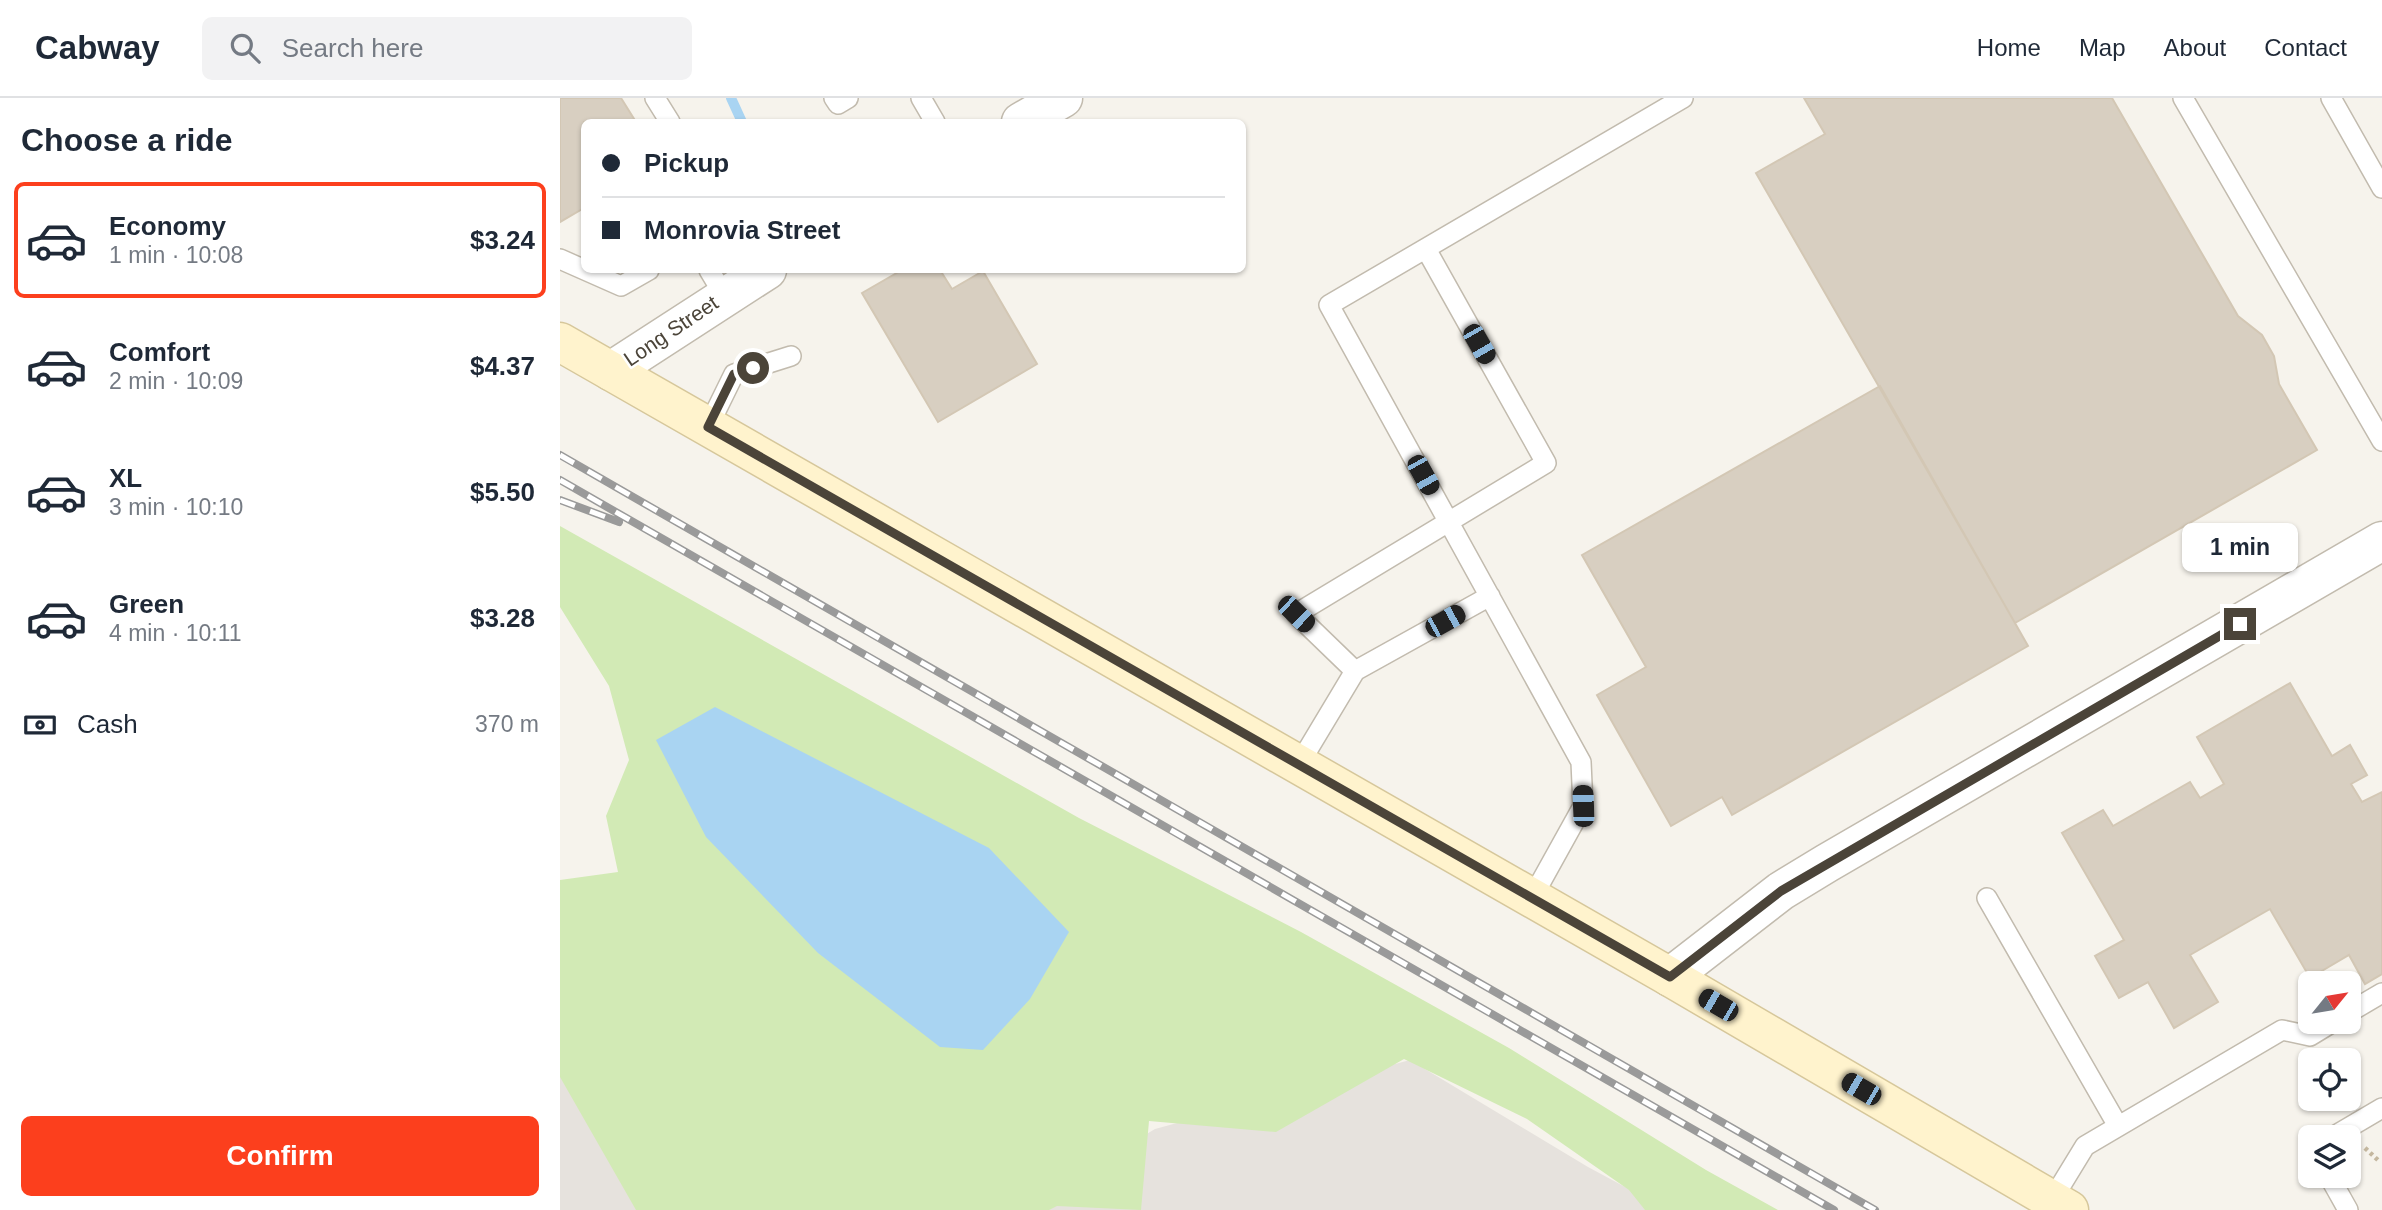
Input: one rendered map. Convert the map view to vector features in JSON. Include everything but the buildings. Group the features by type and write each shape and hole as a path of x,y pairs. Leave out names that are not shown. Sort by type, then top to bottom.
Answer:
{"main road":[{"path":"560,342 1670,977 2060,1205"}],"street":[{"path":"1026,119 1063,98"},
{"name":"Long Street","path":"611,371 717,283 756,273"},
{"path":"1670,977 1781,891 2382,541"}],"lane":[{"path":"655,98 668,119"},
{"path":"834,98 838,104 848,98"},
{"path":"921,98 933,119"},
{"path":"1532,898 1583,806 1581,762 1329,305 1683,98"},
{"path":"2183,98 2382,441"},
{"path":"2331,98 2382,188"},
{"path":"1355,671 1296,614 1546,463 1426,249"},
{"path":"560,259 581,268"},
{"path":"592,273 621,286 644,273"},
{"path":"708,427 734,374 791,356"},
{"path":"1298,766 1355,671 1490,596"},
{"path":"1987,898 2118,1126"},
{"path":"2361,1005 2382,993"},
{"path":"2060,1205 2085,1146 2282,1030 2298,1033"},
{"path":"2353,1125 2382,1108"},
{"path":"2336,1188 2348,1210"}],"path":[{"path":"2361,1145 2380,1162"}],"shaded area":[{"path":"1410,1060 1588,1167 1668,1210 1020,1210 1155,1129"},
{"path":"560,1073 646,1210 560,1210"}],"green space":[{"path":"560,526 1079,818 1301,932 1509,1048 1706,1170 1778,1210 1645,1210 1629,1190 1527,1119 1404,1059 1276,1132 1149,1121 1141,1210 1057,1206 1049,1210 636,1210 560,1077 560,880 618,872 606,816 629,760 609,686 560,607"}],"water":[{"path":"715,707 989,848 1069,932 1030,999 983,1050 940,1047 818,953 706,837 656,740"}],"waterway":[{"path":"731,98 741,119"}],"railway":[{"path":"560,455 1875,1210"},
{"path":"560,480 1834,1210"},
{"path":"560,500 619,522"}],"route":[{"path":"753,368 734,374 708,427 1224,725 1670,977 1781,891 2240,624"}]}
